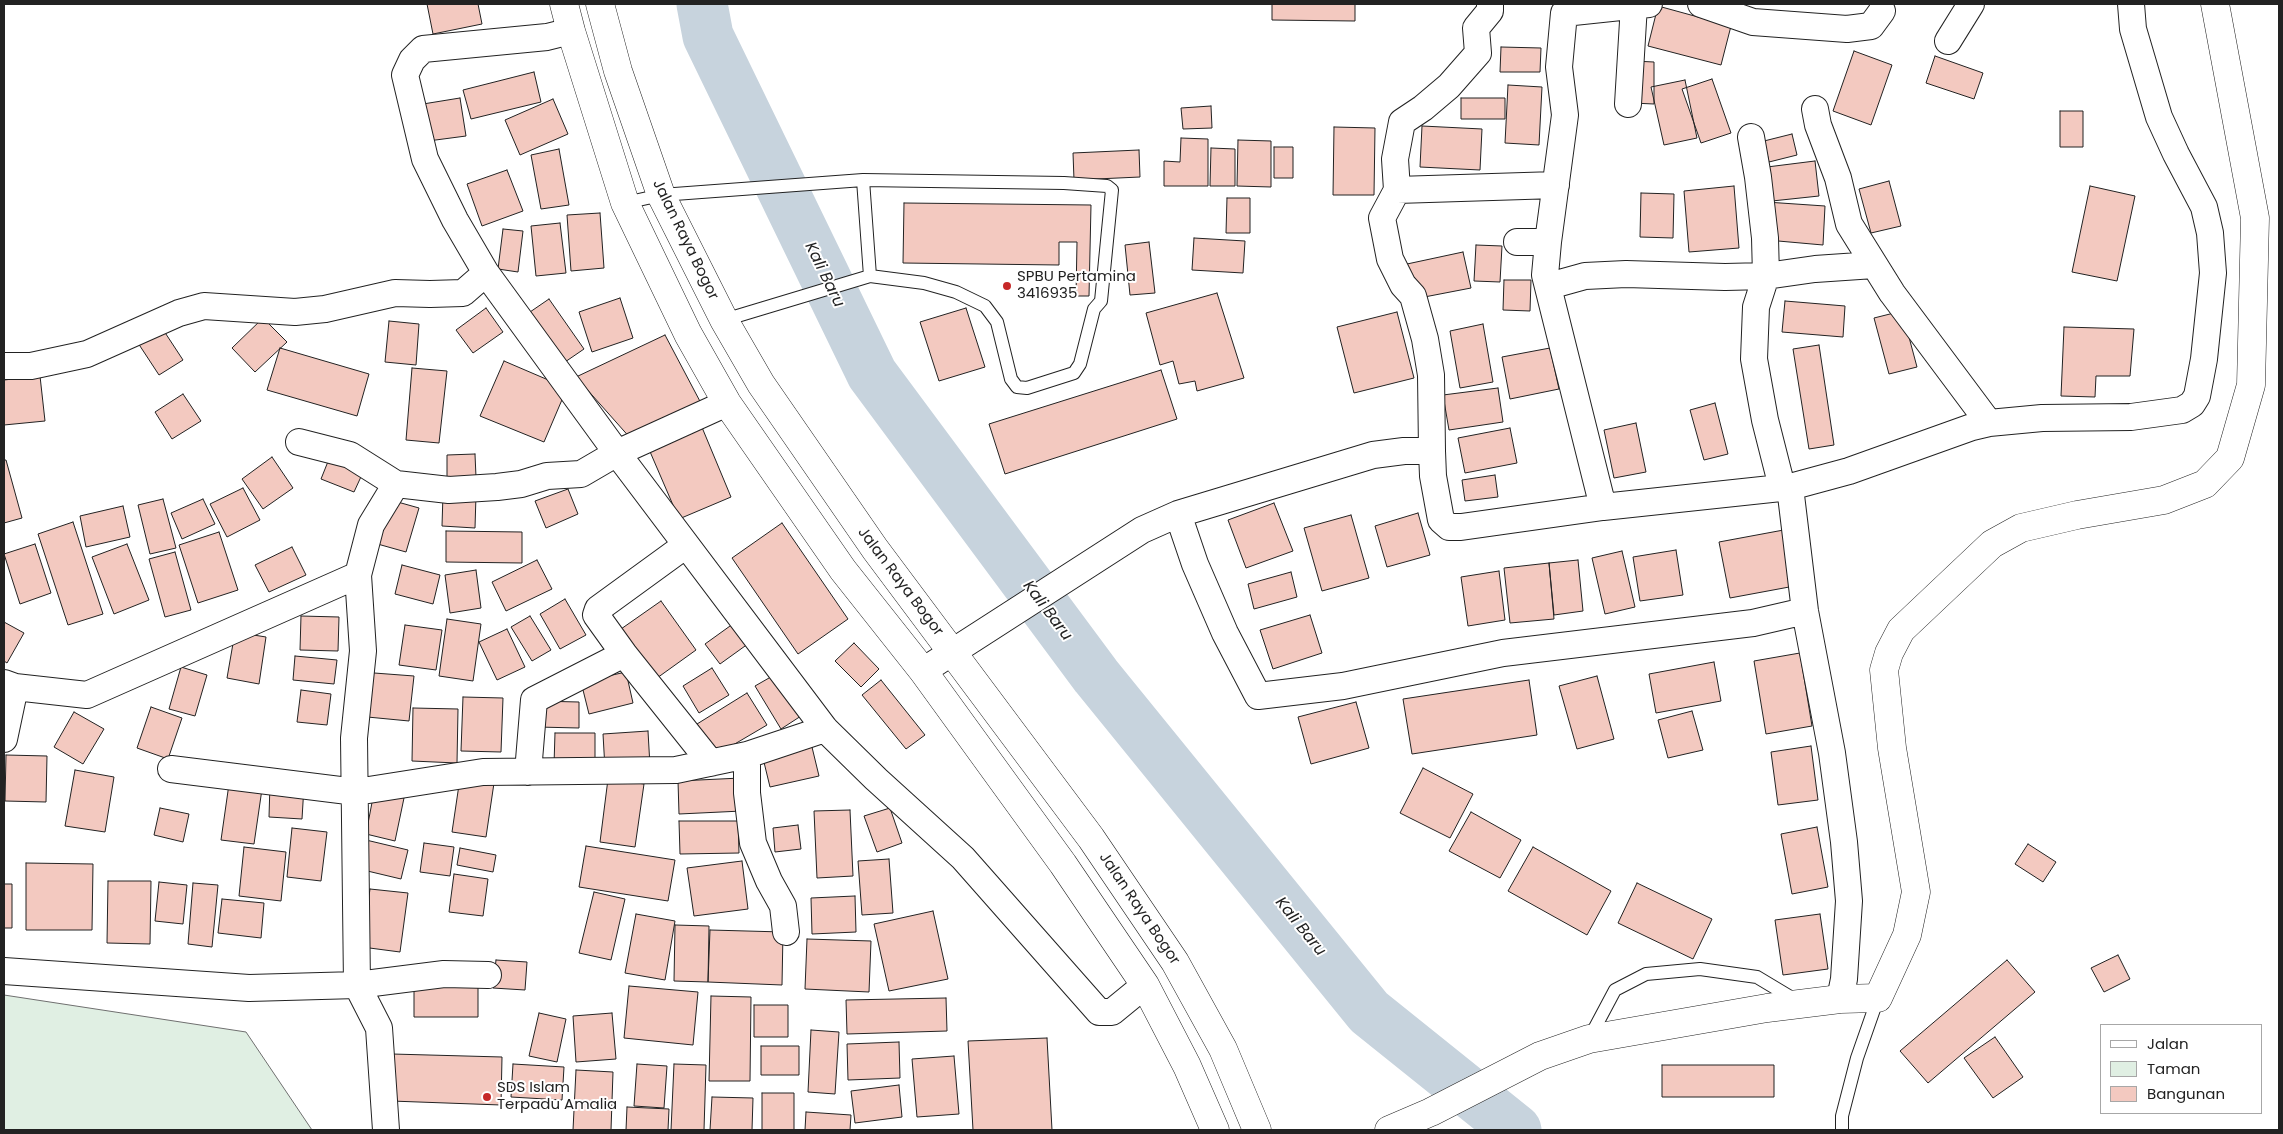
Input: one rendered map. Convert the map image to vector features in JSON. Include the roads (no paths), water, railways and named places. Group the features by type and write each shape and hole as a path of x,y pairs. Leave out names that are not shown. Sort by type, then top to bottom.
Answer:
{"main road":[{"path":"564,4 624,203 688,334 727,403 843,570 923,671 1063,864 1145,985 1187,1066 1215,1130"},
{"name":"Jalan Raya Bogor","path":"600,4 618,71 661,195 736,316 761,384 864,534 1091,838 1175,962 1223,1049 1257,1130"},
{"path":"1389,1130 1432,1112 1540,1056 1588,1039 1802,1004 1878,998 1907,935 1916,892 1892,748 1884,670 1889,653 1901,630 1992,544 2022,528 2077,515 2164,500 2205,484 2230,458 2251,385 2255,218 2215,4"},
{"path":"586,81 618,71"}],"street":[{"path":"1490,4 1490,11 1476,28 1478,53 1449,86 1423,108 1402,122 1395,159 1397,190 1382,218 1390,259 1403,285 1413,296 1425,339 1431,375 1433,476 1441,520 1449,527 1472,526 1603,507 1786,487 1849,471 1972,427 1989,423 2042,418 2131,417 2182,410 2192,404 2197,396 2204,359 2213,273 2210,233 2204,207 2159,117 2133,29 2131,4"},
{"path":"1603,507 1545,274 1565,115 1560,67 1564,13 1641,4 1628,104"},
{"path":"1701,4 1859,29 1871,26 1882,11"},
{"path":"1948,41 1971,4"},
{"path":"571,31 548,37 423,49 412,60 405,75 425,159 455,220 486,273 617,453 825,729 876,779 963,858 1099,1012 1112,1012 1145,985"},
{"path":"1815,109 1818,125 1838,178 1849,224 1874,266 1921,334 1989,423"},
{"path":"1751,137 1758,176 1764,230 1766,276 1756,307 1754,359 1765,420 1786,487 1832,753 1844,842 1849,902 1844,980 1840,1000"},
{"path":"1397,190 1556,185"},
{"path":"1517,242 1548,242"},
{"path":"1548,286 1585,276 1626,274 1725,277 1766,276 1814,269 1874,266"},
{"path":"4,366 31,366 87,354 179,312 204,306 295,312 325,309 395,293 463,293 486,273"},
{"path":"299,442 350,455 396,484 449,490 521,484 546,476 581,474 617,453 727,403"},
{"path":"923,671 1096,558 1142,530 1178,514 1374,455 1404,450 1432,451"},
{"path":"386,1130 378,1028 357,985 354,738 363,651 358,575 371,525 396,484"},
{"path":"1178,514 1194,564 1225,633 1258,696 1344,686 1503,653 1753,623 1806,611"},
{"path":"686,545 598,609 596,615 624,654 711,763"},
{"path":"4,739 9,685 87,695 358,575"},
{"path":"528,772 534,700 624,654"},
{"path":"171,769 356,792 483,772 676,770 747,755 825,729"},
{"path":"747,755 747,793 754,843 765,873 783,906 786,932"},
{"path":"4,971 249,988 357,985 444,974 488,975"}],"lane":[{"path":"863,180 870,276"},
{"path":"624,203 661,195 863,180 1064,183 1106,186 1112,190 1101,301 1094,309 1080,364 1074,373 1027,388 1017,387 1011,379 997,322 985,306 956,292 924,283 870,276 736,316"},
{"path":"1588,1039 1615,990 1646,974 1700,969 1757,977 1802,1004"},
{"path":"1842,1130 1842,1116 1857,1058 1878,998"}],"waterway":[{"name":"Kali Baru","path":"702,4 708,36 872,374 1096,676 1369,1012 1516,1130"}],"place":[{"name":"SPBU Pertamina 3416935","path":"1007,286"},
{"name":"SDS Islam Terpadu Amalia","path":"487,1097"}]}
